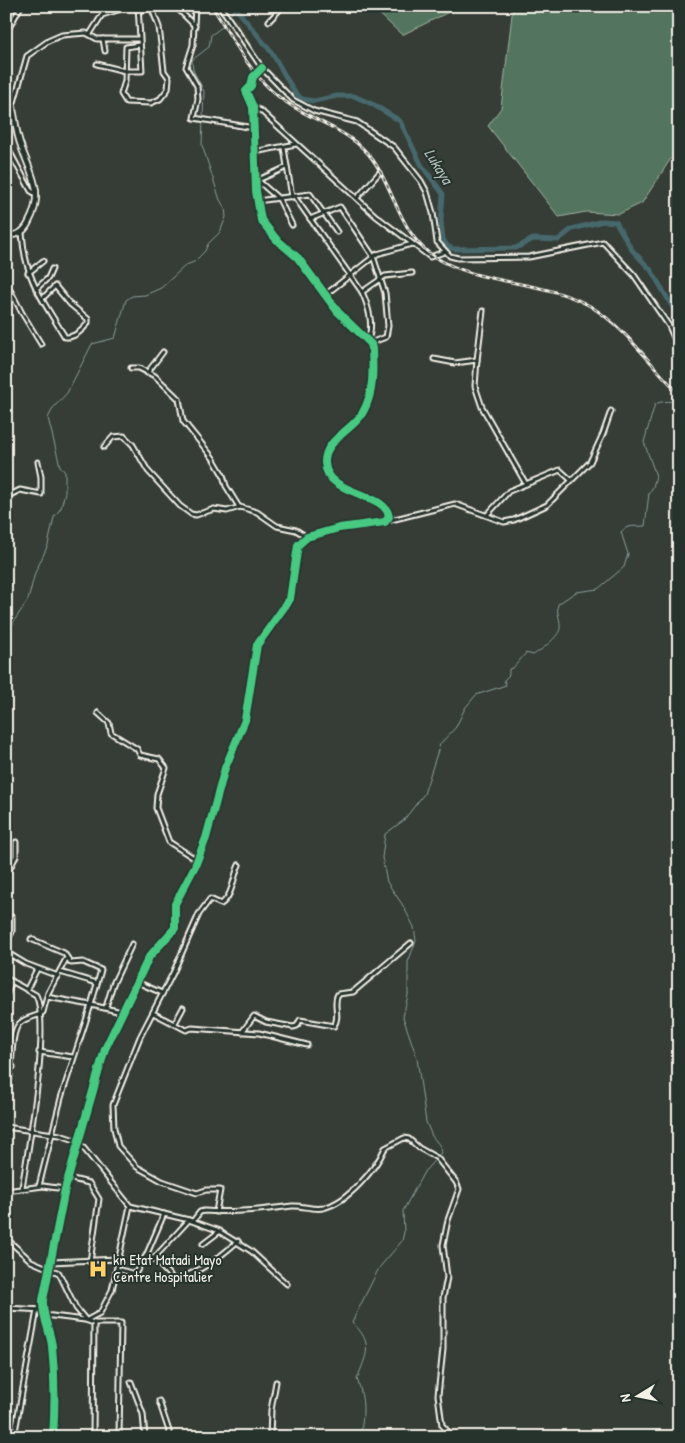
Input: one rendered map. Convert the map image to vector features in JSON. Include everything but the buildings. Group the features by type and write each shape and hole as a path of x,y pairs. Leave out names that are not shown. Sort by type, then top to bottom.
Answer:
{"street":[{"path":"6,33 21,6"},
{"path":"90,34 102,15 131,6"},
{"path":"97,64 125,71 142,70 138,6"},
{"path":"175,6 195,26"},
{"path":"195,6 194,45 186,69 197,86 198,99 194,118 254,128"},
{"path":"220,6 262,68 279,87 300,105 357,122 394,147 421,181 427,192 434,213 437,242 444,252 458,258 529,257 603,242 634,275 669,326 679,349"},
{"path":"269,21 283,6"},
{"path":"139,11 151,8 158,25 164,71 170,79 168,89 161,98 151,102 126,102 121,96 126,47 139,45"},
{"path":"42,300 55,286 70,304 88,319 88,323 81,331 66,338 42,300 36,290 24,260 22,233 34,212 36,194 34,177 18,138 13,106 28,54 57,36 90,34 95,39 139,39"},
{"path":"104,39 105,51"},
{"path":"262,68 253,77 251,86 246,90 253,107 261,111 376,216 412,244 430,257 444,252"},
{"path":"6,96 13,106"},
{"path":"254,152 284,148 297,144"},
{"path":"6,145 31,190 36,194"},
{"path":"284,148 293,197 362,292 368,306 369,342 387,336 386,306 381,278 373,256 341,207 334,207 310,219"},
{"path":"287,166 257,179 279,199 292,225"},
{"path":"357,198 379,173"},
{"path":"258,201 310,194 337,232"},
{"path":"6,235 22,233"},
{"path":"325,295 378,253 412,244"},
{"path":"28,273 43,261"},
{"path":"36,290 48,278 52,269"},
{"path":"362,292 381,278 412,273"},
{"path":"6,282 41,344"},
{"path":"483,311 475,386 482,406 526,484"},
{"path":"147,373 163,352"},
{"path":"434,360 455,363 477,360"},
{"path":"131,368 140,368 165,384 179,399 182,420 213,458 223,475 226,486 239,507"},
{"path":"387,521 455,504 503,522 514,520 548,506 592,458 611,411"},
{"path":"104,447 113,437 124,436 133,445 148,471 180,506 191,514 196,516 214,509 227,511 239,507 257,512 277,526 296,530 307,538"},
{"path":"6,497 20,490 40,494 41,477 38,462"},
{"path":"486,515 503,500 509,491 560,470 571,480"},
{"path":"98,713 109,723 112,734 137,749 140,755 159,759 166,768 157,794 156,808 169,842 197,860"},
{"path":"6,876 16,856 16,842"},
{"path":"216,1212 220,1190 206,1190 197,1193 162,1181 137,1167 118,1146 113,1105 138,1041 199,914 210,899 220,903 224,902 232,888 239,865"},
{"path":"6,944 12,932 12,917"},
{"path":"31,939 64,953 71,963 83,962 100,968 91,1005 73,1057 51,1134 39,1186"},
{"path":"242,1032 253,1016 266,1022 293,1027 297,1026 300,1020 334,1026 337,1017 335,1000 338,994 353,992 411,943"},
{"path":"106,1007 112,984 132,944"},
{"path":"6,952 37,969 97,983"},
{"path":"22,1188 32,1130 41,1014 66,958"},
{"path":"27,989 37,969"},
{"path":"6,978 27,989 37,998 41,1014"},
{"path":"6,996 12,981"},
{"path":"137,982 162,992"},
{"path":"47,997 106,1007 122,1012"},
{"path":"175,1023 183,1008"},
{"path":"153,1013 186,1030 192,1028 259,1034 307,1045"},
{"path":"6,1095 13,1067 13,1039 16,1028 25,1020 41,1014"},
{"path":"39,1052 73,1057"},
{"path":"6,1066 13,1067"},
{"path":"6,1126 78,1141 130,1206 191,1220 220,1231 238,1241 286,1284"},
{"path":"153,1258 200,1212 292,1206 325,1208 340,1200 366,1178 381,1158 385,1148 405,1138 437,1158 456,1182 459,1189 448,1220 443,1245 447,1277 443,1298 444,1349 438,1395 442,1425 453,1437"},
{"path":"68,1178 89,1183 100,1199 90,1262"},
{"path":"6,1191 39,1186 65,1189"},
{"path":"86,1320 100,1313 113,1288 130,1206"},
{"path":"116,1269 134,1274 145,1257 164,1214"},
{"path":"203,1244 220,1231"},
{"path":"6,1238 31,1261 60,1273 76,1308 86,1320"},
{"path":"145,1257 153,1258 174,1280 204,1268 219,1259 238,1241"},
{"path":"51,1262 90,1262 118,1259"},
{"path":"6,1308 37,1310 94,1323 121,1324 119,1437"},
{"path":"14,1437 37,1310"},
{"path":"93,1437 94,1323"},
{"path":"131,1382 143,1414 145,1437"},
{"path":"270,1437 271,1410 276,1382"},
{"path":"159,1401 171,1437"},
{"path":"677,1437 679,1431"}],"shaded area":[{"path":"236,18 252,44 243,50 228,26"}],"green space":[{"path":"371,6 461,6 402,35"},
{"path":"513,6 679,6 679,146 642,203 619,214 586,212 559,217 488,126 501,108"}],"waterway":[{"name":"Lukaya","path":"234,6 272,53 295,93 302,99 314,101 337,96 354,96 374,105 400,121 422,166 443,194 441,220 443,239 447,246 454,249 516,248 533,239 558,240 572,229 603,221 616,222 632,250 651,270 679,318"},
{"path":"6,641 14,621 28,600 35,573 48,545 54,517 61,508 65,492 65,472 60,466 48,418 53,408 67,393 92,344 115,338 126,300 132,296 145,295 161,288 186,265 194,262 220,232 226,217 225,208 220,200 202,145 204,91 193,70 192,60 209,47 211,35 222,27 235,8"},
{"path":"360,1437 363,1408 357,1379 366,1355 366,1343 352,1322 379,1268 402,1241 404,1232 403,1211 424,1172 441,1153 440,1146 432,1136 426,1122 417,1058 403,1017 408,995 408,962 416,941 414,927 402,904 387,882 382,858 385,834 403,821 424,794 440,744 456,727 465,708 476,695 506,685 504,680 509,675 509,669 513,668 526,653 533,655 553,639 560,628 558,604 576,592 598,589 624,567 628,554 621,532 629,527 645,526 649,493 656,476 644,442 655,404 667,401 679,404"}],"tunnel":[{"path":"53,1437 53,1357 43,1300 65,1189 105,1049 149,957 175,928 175,904 195,866 206,838 225,768 245,720 257,645 290,599 298,545 307,537 339,528 385,522 389,517 385,509 378,502 344,488 335,482 328,473 325,462 329,447 358,420 369,399 373,372 372,346 338,312 298,258 263,224 256,191 253,107"}],"railway":[{"path":"212,6 250,67 269,88 291,105 341,132 364,149 381,172 406,225 423,248 435,257 472,273 552,291 590,306 626,335 679,393"}],"cycle path":[{"path":"53,1437 53,1357 43,1300 65,1189 105,1049 149,957 175,928 175,904 195,866 206,838 225,768 245,720 257,645 290,599 298,545 307,537 339,528 385,522 389,517 385,509 378,502 345,488 335,482 328,474 325,463 329,447 359,418 367,405 372,381 372,349 371,344 338,312 298,258 276,239 261,220 256,191 253,107 246,91 251,86 253,77 262,68"}],"place":[{"name":"kn Etat Matadi Mayo Centre Hospitalier","path":"98,1269"}]}
